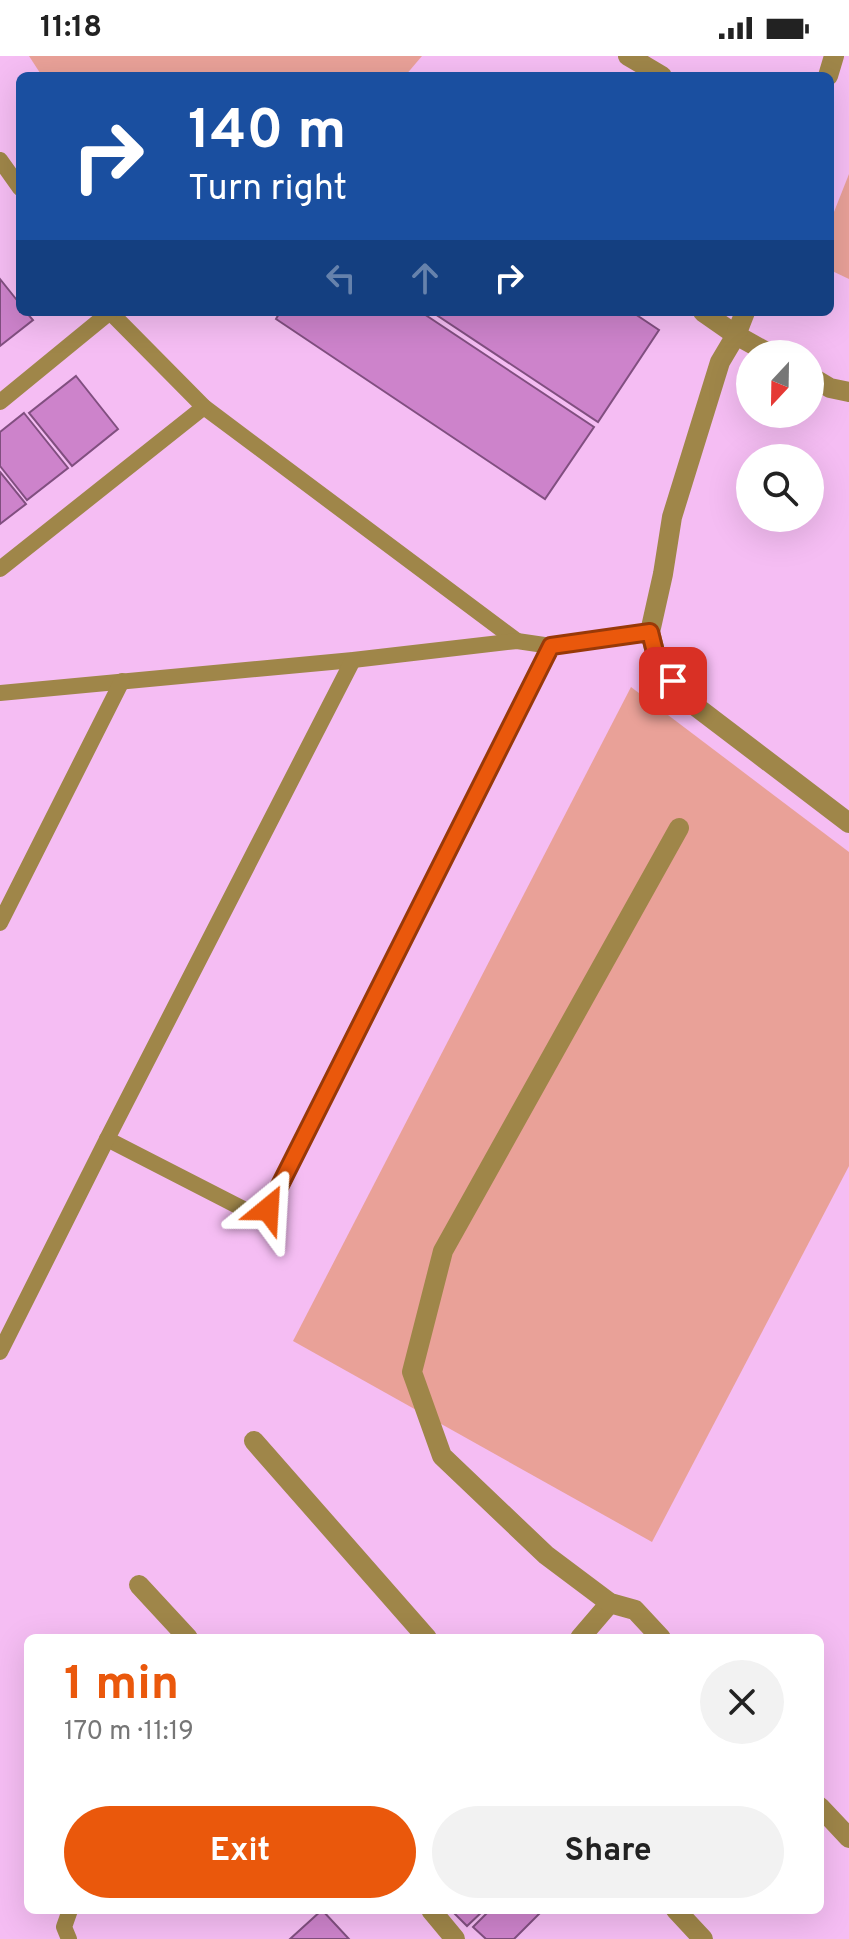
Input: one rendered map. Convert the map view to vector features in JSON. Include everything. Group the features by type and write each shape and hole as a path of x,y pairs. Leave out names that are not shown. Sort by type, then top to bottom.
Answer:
{"street":[{"path":"628,56 655,72"},
{"path":"709,316 745,340"},
{"path":"743,316 720,362 672,517 650,632 657,660 690,702 849,823"},
{"path":"824,384 849,392"},
{"path":"657,1634 635,1610 610,1603 546,1555 442,1456 412,1372 443,1251 679,828"},
{"path":"254,1441 423,1634"},
{"path":"139,1585 184,1634"},
{"path":"583,1634 610,1603"},
{"path":"824,1811 849,1838"},
{"path":"434,1914 455,1939"},
{"path":"680,1914 703,1939"}],"lane":[{"path":"0,160 16,182"},
{"path":"0,402 105,316"},
{"path":"114,316 204,407 517,641"},
{"path":"0,569 204,407"},
{"path":"0,693 353,660 517,641 551,646 650,632"},
{"path":"107,1139 253,1214 268,1209 551,646"},
{"path":"0,1352 353,660"},
{"path":"0,923 122,681"},
{"path":"69,1914 64,1927 69,1939"}],"shaded area":[{"path":"29,56 422,56 408,72 39,72"},
{"path":"849,174 849,279 834,272 834,212"},
{"path":"631,687 849,852 849,1166 652,1542 293,1341"}],"building":[{"path":"0,279 16,299 16,316 30,316 33,320 0,346"},
{"path":"278,316 427,316 594,427 545,499 276,319"},
{"path":"438,316 638,316 659,330 598,422"},
{"path":"76,376 118,429 72,466 29,413"},
{"path":"24,413 68,468 27,500 0,466 0,432"},
{"path":"0,472 26,504 0,524"},
{"path":"318,1914 326,1914 349,1939 290,1939"},
{"path":"455,1914 480,1914 467,1926"},
{"path":"486,1914 539,1914 514,1939 486,1939 473,1927"}],"route":[{"path":"268,1209 551,646 650,632 657,660 673,681"}]}
